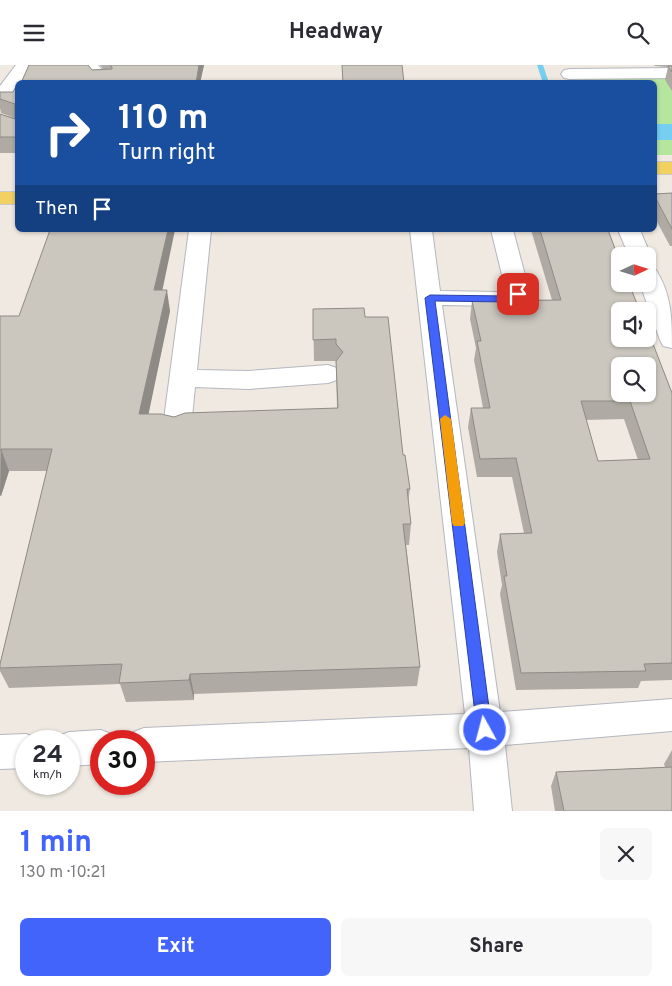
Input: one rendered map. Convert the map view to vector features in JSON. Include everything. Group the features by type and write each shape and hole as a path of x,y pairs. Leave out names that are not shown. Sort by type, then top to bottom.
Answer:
{"main road":[{"path":"657,168 672,167"},
{"path":"0,181 15,181"},
{"path":"657,184 672,184"},
{"path":"0,198 15,198"}],"street":[{"path":"0,98 25,66 90,65 102,80"},
{"path":"570,74 672,73"},
{"path":"177,427 200,232"},
{"path":"421,232 485,730 493,811"},
{"path":"430,298 499,299 516,296 518,294 502,232"},
{"path":"630,232 636,247"},
{"path":"656,291 667,314 672,340"},
{"path":"183,377 248,380 328,374"},
{"path":"155,745 485,730 672,715"},
{"path":"0,752 15,751"}],"green space":[{"path":"583,78 672,79 672,155 657,155 657,80 584,80"}],"water":[{"path":"657,124 672,124 672,140 657,140"}],"building":[{"path":"29,65 88,65 92,70 112,69 110,65 199,65 196,80 22,80"},
{"path":"342,65 402,65 404,80 343,80"},
{"path":"15,88 15,104 0,99 0,92 13,92"},
{"path":"0,114 15,119 15,137 0,137"},
{"path":"672,193 672,229 657,201 657,194"},
{"path":"49,232 168,232 154,290 167,290 139,414 161,414 174,417 185,413 338,408 336,361 343,352 336,344 336,339 313,340 313,309 364,308 365,317 388,317 403,455 405,455 410,489 407,489 411,524 403,524 420,667 190,674 189,680 119,683 122,664 0,668 52,449 1,449 0,451 0,316 19,316"},
{"path":"541,232 609,232 614,247 611,247 611,293 633,293 636,302 611,302 611,347 654,347 672,393 672,663 644,664 646,671 521,673 504,576 507,576 500,534 532,533 516,458 480,459 471,408 490,408 477,341 481,341 472,301 561,300","holes":["611,357 656,357 656,402 630,402 650,459 598,461 581,401 611,401"]},
{"path":"672,767 672,811 564,811 556,772"}],"waterway":[{"path":"540,65 545,80"}],"slow traffic":[{"path":"445,419 458,523"}],"route":[{"path":"485,730 430,298 510,299 518,294"}]}
